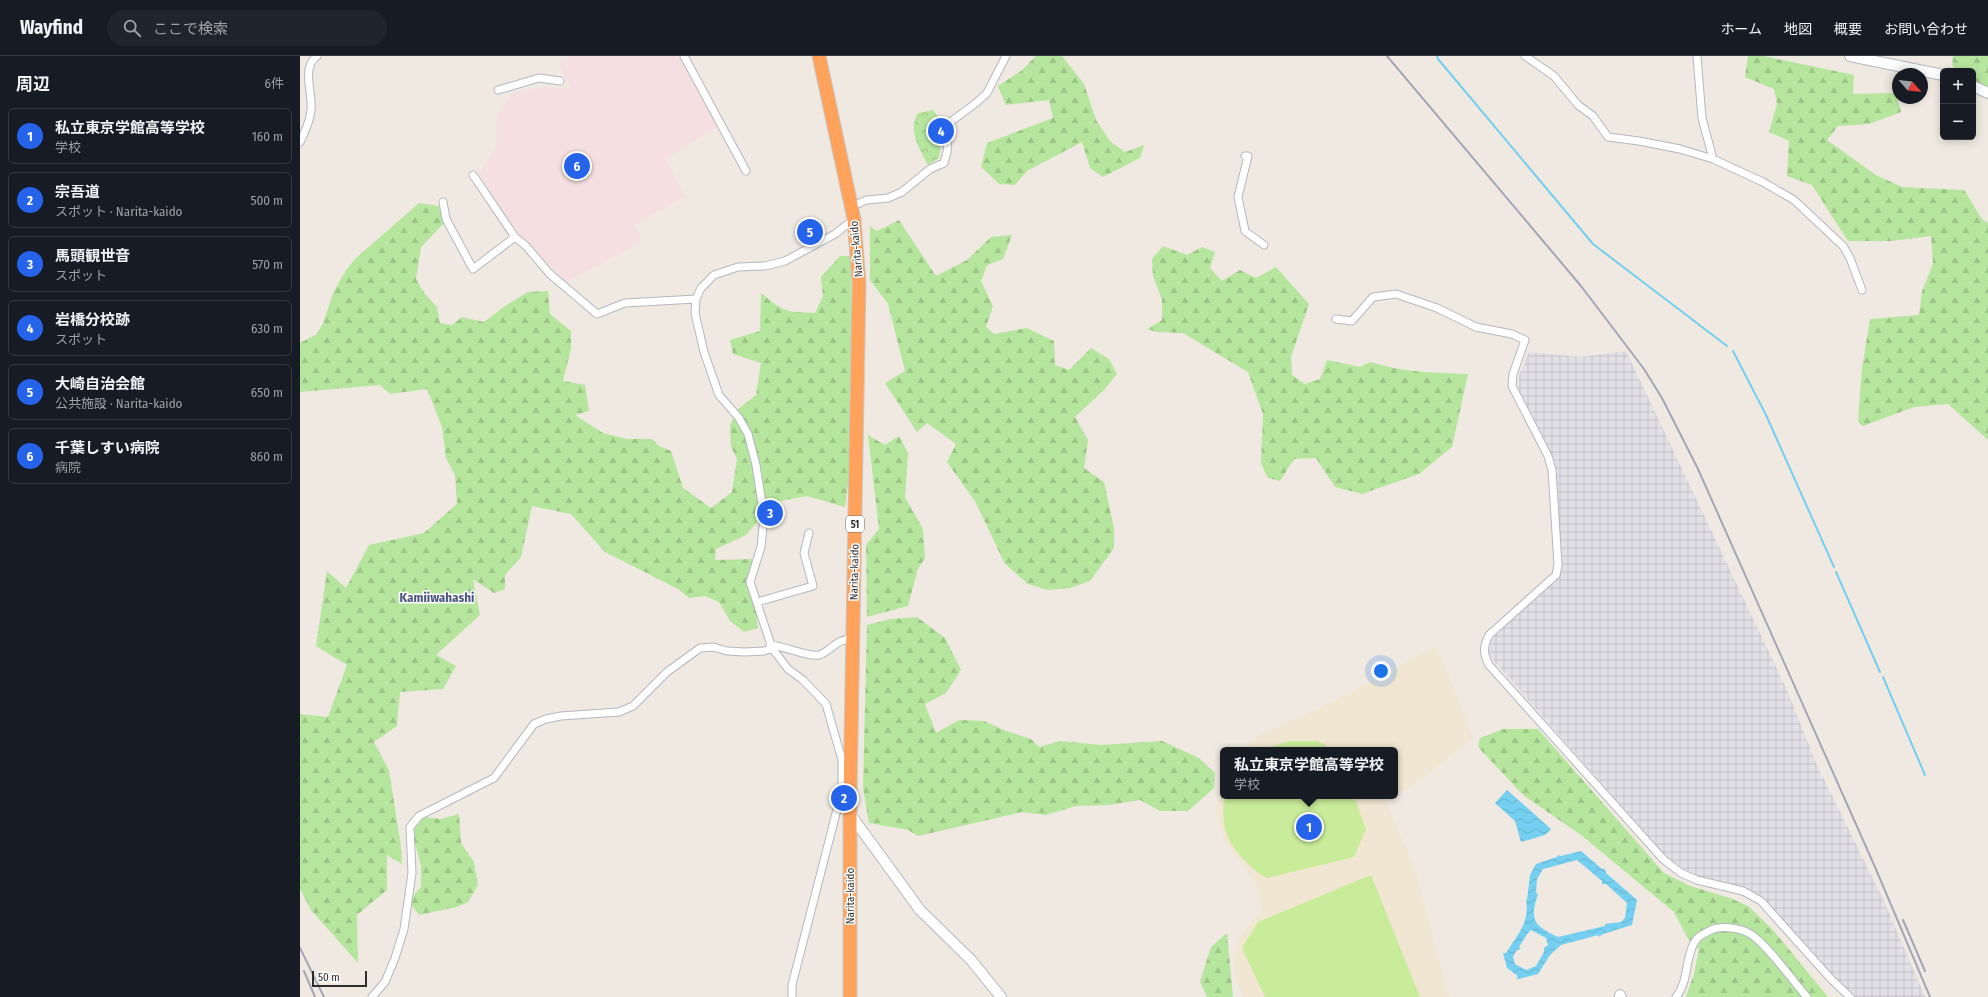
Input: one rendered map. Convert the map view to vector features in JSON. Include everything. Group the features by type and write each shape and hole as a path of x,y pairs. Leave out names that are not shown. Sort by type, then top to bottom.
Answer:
{"highway":[{"name":"Narita-kaido","path":"819,56 852,206 859,283 854,638 846,794 850,814 850,997"}],"street":[{"path":"300,142 305,132 311,109 308,72 313,60 317,56"},
{"path":"684,56 746,171"},
{"path":"852,206 867,200 888,198 902,192 930,169 944,163 947,152 949,123 987,93 1006,56"},
{"path":"1525,56 1554,76 1578,105 1593,116 1608,137 1680,149 1713,159 1763,182 1794,200 1843,246 1850,258 1862,290"},
{"path":"1697,56 1702,118 1713,159"},
{"path":"1850,56 1940,74"},
{"path":"498,90 539,78 560,81"},
{"path":"1976,87 1988,92"},
{"path":"1245,156 1248,156 1238,197 1239,204 1245,231 1264,246"},
{"path":"473,175 515,238 526,246 550,274 597,314 624,303 696,299"},
{"path":"442,202 446,219 473,269 515,238"},
{"path":"792,997 792,985 846,794 842,760 826,704 803,680 788,669 771,646 750,582 761,547 764,518 756,465 748,434 739,418 719,395 704,352 695,313 696,299 701,288 714,275 738,267 765,266 785,261 835,234 854,219"},
{"path":"1336,319 1352,321 1373,296 1396,294 1437,308 1476,327 1512,334 1525,340 1513,374 1512,386 1548,456 1552,470 1558,565 1556,575 1490,635 1484,646 1484,655 1489,665 1663,859 1681,872 1697,880 1743,891 1761,902 1831,979 1850,997"},
{"path":"757,602 813,586 804,553 809,533"},
{"path":"372,997 385,982 404,929 412,873 410,827 419,816 494,778 534,724 546,719 561,716 619,712 633,706 667,672 700,648 713,647 728,651 745,652 764,651 771,646 784,646 806,654 819,655 843,638 854,638"},
{"path":"850,814 920,910 971,960 1001,997"},
{"path":"1676,997 1682,988 1693,944 1701,935 1715,928 1740,930 1752,935 1807,997"}],"shaded area":[{"path":"570,56 679,56 718,127 666,158 685,196 635,225 642,241 567,282 519,235 479,174 497,145 497,116 511,94 543,86 571,89 558,63"},
{"path":"1626,351 1786,688 1816,763 1883,899 1925,997 1854,997 1826,969 1771,907 1759,897 1747,890 1696,876 1669,860 1488,654 1487,648 1493,635 1561,565 1554,464 1550,451 1519,389 1519,375 1529,352 1580,357"},
{"path":"1437,646 1473,738 1429,773 1398,794 1398,747 1246,747 1256,737 1324,706"},
{"path":"1220,792 1220,799 1390,799 1386,802 1415,869 1449,997 1244,997 1237,985 1233,956 1243,932 1262,911 1256,883 1225,842 1216,812"}],"green space":[{"path":"1036,56 1062,56 1084,84 1096,120 1110,141 1125,152 1144,145 1140,158 1103,177 1090,168 1082,142 1027,171 1015,185 999,184 981,167 987,143 1053,118 1049,100 1006,105 998,86 1021,71"},
{"path":"1748,56 1764,56 1854,75 1853,94 1892,93 1892,104 1899,104 1901,112 1869,124 1838,126 1827,140 1876,175 1902,187 1964,190 1982,219 1988,223 1988,440 1948,404 1914,407 1863,426 1858,422 1862,368 1870,319 1919,315 1922,291 1933,264 1931,236 1892,241 1848,241 1812,185 1787,176 1789,141 1769,132 1777,104 1774,89 1745,77"},
{"path":"1954,56 1988,56 1988,90 1976,82 1976,68 1954,68 1952,58"},
{"path":"933,110 944,124 939,158 928,165 918,146 914,133 914,126 918,113"},
{"path":"419,203 439,206 444,223 421,247 416,279 425,294 437,307 440,323 452,325 462,317 484,322 505,306 528,292 548,291 550,314 571,331 571,349 563,381 585,385 589,411 575,415 603,433 627,439 652,439 659,446 671,451 683,488 711,508 732,492 737,459 731,447 730,425 738,409 756,395 761,363 733,354 730,340 760,331 761,293 774,304 786,310 815,313 823,296 821,277 840,256 851,256 852,453 845,507 807,496 775,502 746,535 716,549 715,560 752,559 758,628 744,632 730,621 719,602 705,596 689,598 678,589 605,552 571,514 532,506 521,557 505,575 505,589 494,593 473,579 480,615 436,655 456,666 443,689 400,692 397,726 374,742 389,770 401,847 402,864 387,855 387,890 357,915 358,963 311,910 300,889 300,714 328,717 347,665 316,646 327,571 346,588 369,545 424,533 457,504 455,475 446,458 442,427 427,389 390,394 380,385 300,392 300,343 317,334 323,323 334,291 346,270 356,258"},
{"path":"899,220 936,276 967,260 991,237 1012,235 1003,259 987,265 981,281 993,306 986,327 994,334 1027,328 1054,341 1055,365 1069,370 1091,348 1109,359 1117,374 1104,390 1075,417 1088,440 1084,468 1104,482 1114,528 1114,548 1090,581 1070,588 1048,590 1028,584 1005,564 975,501 947,462 956,444 927,423 917,432 885,383 905,371 888,304 870,280 870,226 877,231"},
{"path":"1163,246 1187,255 1202,247 1215,252 1210,268 1222,281 1240,270 1256,278 1276,267 1309,304 1291,357 1292,375 1305,384 1320,379 1327,360 1360,367 1370,362 1406,370 1468,374 1452,447 1419,474 1362,494 1335,487 1316,458 1294,459 1280,481 1268,478 1261,463 1263,414 1248,372 1183,333 1157,332 1147,329 1162,320 1162,300 1153,276 1152,259"},
{"path":"868,435 885,445 899,436 908,453 905,497 923,529 925,558 918,569 908,606 867,617 866,545 879,529"},
{"path":"917,617 945,638 961,670 946,693 925,704 936,733 959,720 984,721 1006,731 1031,739 1039,747 1060,741 1101,745 1162,741 1199,758 1215,773 1214,788 1188,811 1160,811 1140,800 1109,805 1076,806 1046,815 1022,812 918,836 908,830 869,823 863,788 867,625 891,619"},
{"path":"1503,729 1538,729 1664,873 1690,886 1730,898 1748,906 1773,930 1828,997 1686,997 1694,974 1699,949 1688,939 1674,912 1581,835 1523,795 1478,747 1480,738"},
{"path":"1290,741 1318,741 1328,747 1270,747"},
{"path":"1225,799 1355,799 1366,829 1354,857 1267,878 1250,866 1234,848 1226,833"},
{"path":"459,814 461,843 474,862 478,885 468,902 457,907 419,915 411,904 414,895 421,887 421,866 412,831 424,817 441,819"},
{"path":"1371,875 1420,997 1265,997 1242,948 1258,922"},
{"path":"1227,933 1233,997 1207,997 1200,982 1211,947"}],"water":[{"path":"1507,790 1551,829 1545,835 1521,842 1515,821 1495,803"},
{"path":"1581,851 1602,869 1605,869 1606,873 1637,900 1632,925 1603,934 1599,937 1598,935 1561,945 1550,955 1538,974 1516,979 1518,976 1507,968 1503,953 1506,953 1519,934 1525,921 1527,908 1526,900 1530,875 1536,864 1557,857 1558,855 1561,856","holes":["1577,860 1602,881 1602,884 1606,884 1627,903 1625,918 1621,922 1605,924 1605,926 1558,937 1543,929 1536,921 1534,916 1535,903 1538,894 1536,893 1537,879 1543,869","1531,930 1546,938 1548,945 1544,948 1544,952 1536,966 1526,970 1515,964 1513,957 1516,951 1521,948 1519,947"]}],"waterway":[{"path":"1437,56 1593,244 1727,346"},
{"path":"1733,351 1766,415 1834,567"},
{"path":"1836,572 1880,672"},
{"path":"1883,677 1925,775"}],"railway":[{"path":"1387,56 1581,286 1644,369 1662,398 1698,469 1875,867 1930,997"},
{"path":"1903,920 1925,971"},
{"path":"300,948 324,997"},
{"path":"304,971 315,997"}],"place":[{"name":"岩橋分校跡","path":"941,131"},
{"name":"千葉しすい病院","path":"577,166"},
{"name":"大崎自治会館","path":"810,232"},
{"name":"馬頭観世音","path":"770,513"},
{"name":"宗吾道","path":"844,798"},
{"name":"私立東京学館高等学校","path":"1309,827"}],"district":[{"name":"Kamiiwahashi","path":"437,597"}]}
